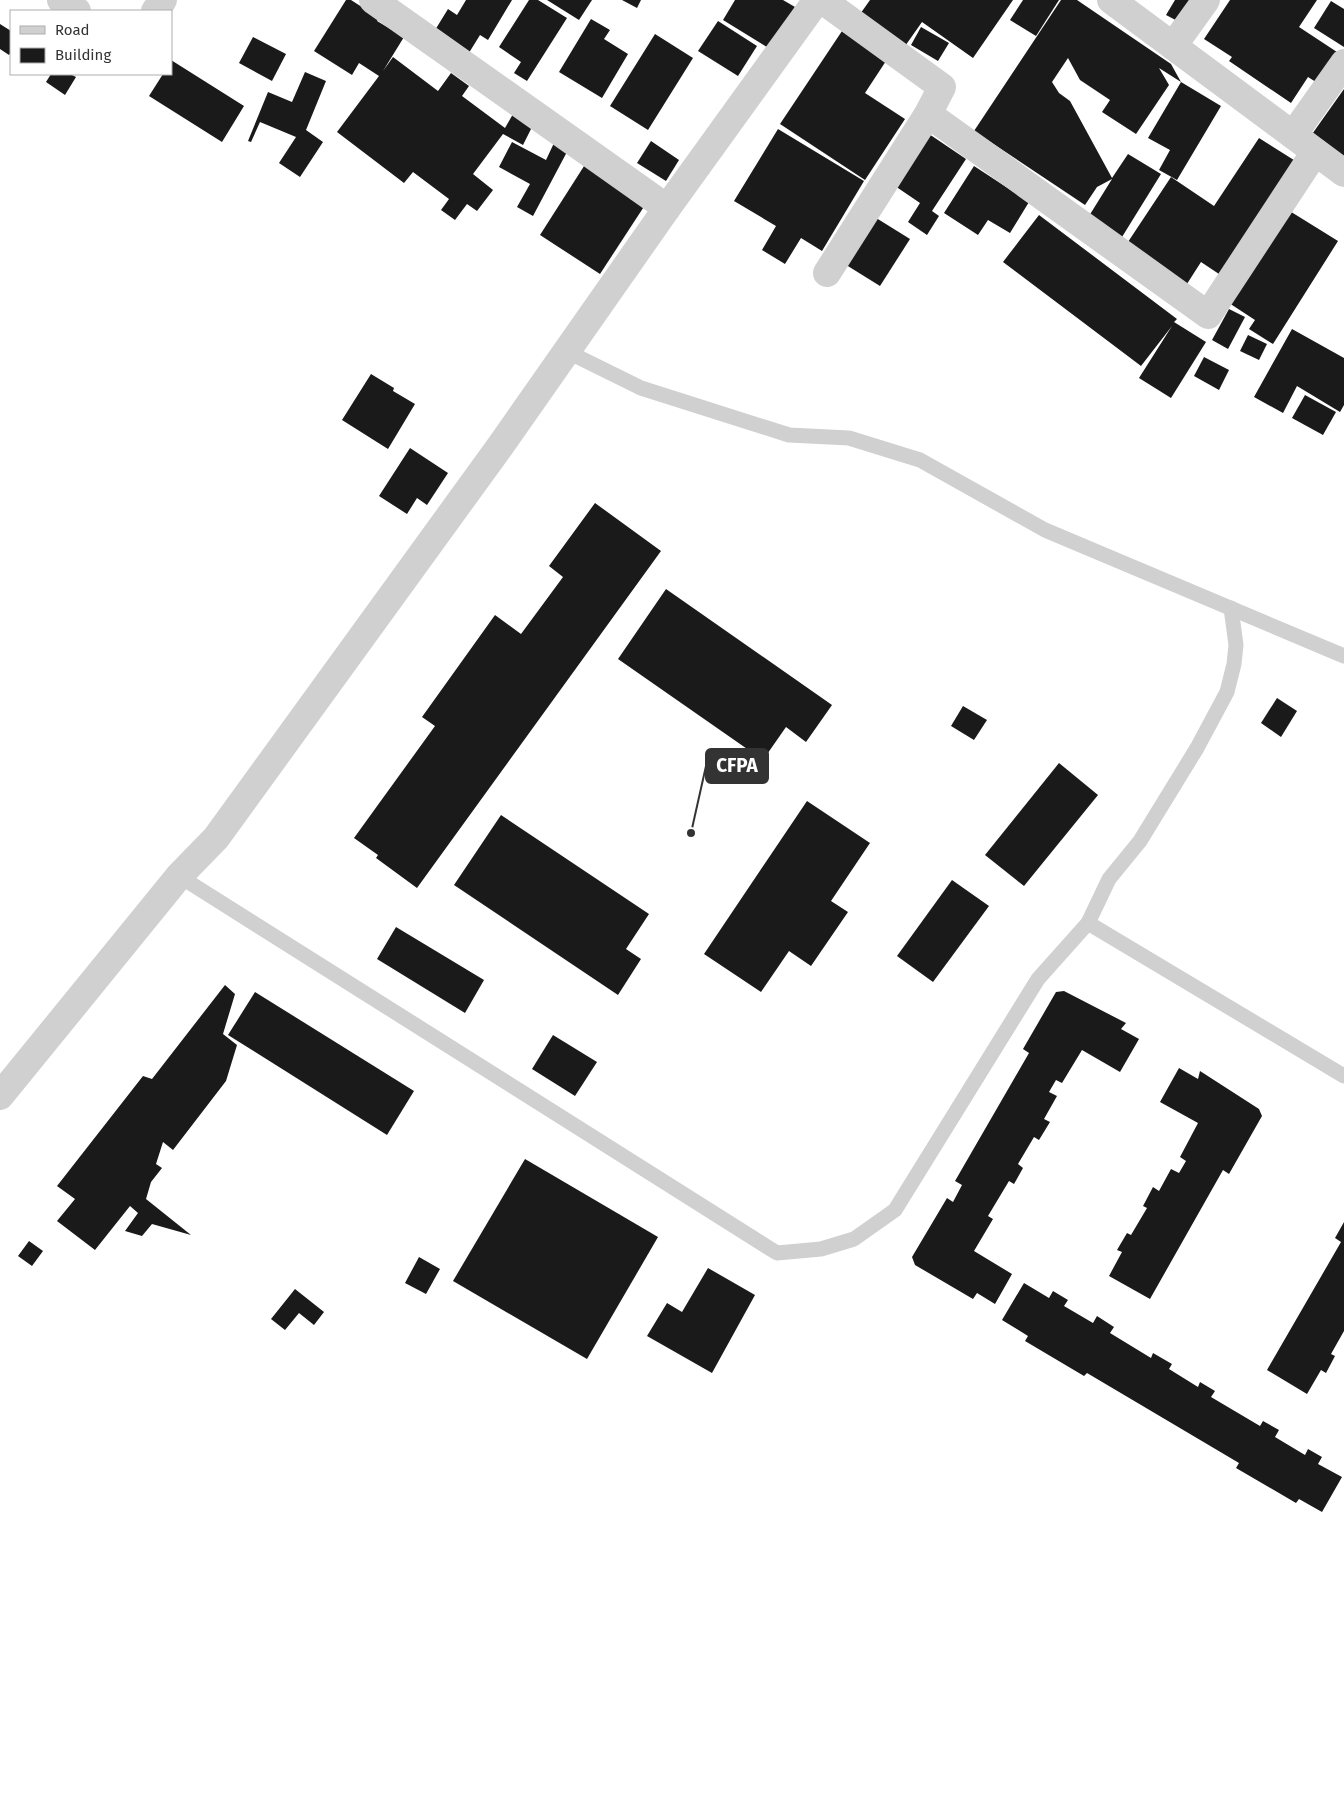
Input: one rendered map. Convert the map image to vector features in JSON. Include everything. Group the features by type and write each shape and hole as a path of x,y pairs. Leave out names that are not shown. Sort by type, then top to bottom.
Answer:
{"street":[{"path":"61,0 76,10"},
{"path":"374,0 667,208"},
{"path":"0,1096 179,876 216,838 501,445 667,208 817,0"},
{"path":"822,0 942,86 928,114 827,273"},
{"path":"1111,0 1344,173"},
{"path":"1172,46 1206,0"},
{"path":"1293,135 1344,63"},
{"path":"928,114 1208,315 1315,152"}],"lane":[{"path":"566,351 641,388 788,435 849,438 920,460 1045,530 1344,656"},
{"path":"179,876 777,1253 821,1249 854,1239 895,1210 1038,979 1088,923 1109,880 1140,841 1197,748 1227,692 1234,664 1236,645 1231,608"},
{"path":"1088,923 1344,1076"}],"building":[{"path":"346,0 351,0 379,18 377,21 404,37 383,71 393,57 438,91 451,73 469,86 462,96 505,128 513,114 533,125 523,145 503,134 473,174 493,190 477,211 467,204 455,220 441,210 449,199 413,172 404,183 337,132 379,76 359,63 352,75 314,51"},
{"path":"466,0 512,0 488,40 480,35 467,56 432,35 448,9 457,15"},
{"path":"529,0 538,0 567,18 527,81 514,73 521,62 499,47"},
{"path":"547,0 592,0 579,20"},
{"path":"622,0 641,0 637,8"},
{"path":"735,0 783,0 795,7 770,49 723,20"},
{"path":"870,0 1013,0 973,58 922,22 903,49 858,17"},
{"path":"1023,0 1059,0 1036,36 1010,20"},
{"path":"1061,0 1077,0 1171,64 1181,82 1159,68 1169,85 1136,134 1102,112 1110,100 1080,80 1068,58 1052,82 1059,93 1070,101 1112,178 1128,154 1161,174 1122,237 1089,216 1112,179 1097,187 1085,205 974,131"},
{"path":"1175,0 1199,0 1185,25 1166,15"},
{"path":"1230,0 1317,0 1299,27 1340,54 1319,84 1308,77 1291,103 1229,61 1232,57 1204,39"},
{"path":"1331,1 1344,9 1344,47 1314,28"},
{"path":"591,19 610,30 604,39 628,54 602,98 559,72"},
{"path":"718,21 757,46 738,76 698,51"},
{"path":"0,24 10,30 10,54 9,55 0,49"},
{"path":"921,27 949,43 938,61 911,45"},
{"path":"842,31 886,61 865,93 905,119 865,180 780,124"},
{"path":"655,34 693,58 648,130 610,106"},
{"path":"253,37 286,54 272,81 239,63"},
{"path":"172,61 244,106 222,142 149,96 162,75 172,75"},
{"path":"305,72 326,81 306,130 323,142 300,177 279,163 296,137 260,122 251,142 248,141 268,92 292,102"},
{"path":"50,75 72,75 76,77 65,95 46,82"},
{"path":"1181,82 1221,106 1177,180 1159,170 1170,150 1148,138"},
{"path":"1344,89 1344,162 1310,137"},
{"path":"778,129 864,181 822,251 801,238 785,264 762,250 776,226 734,201"},
{"path":"929,134 966,159 932,211 939,216 927,235 908,222 920,203 895,186"},
{"path":"1259,138 1297,162 1222,276 1201,262 1185,287 1124,248 1171,177 1214,206"},
{"path":"651,141 679,160 666,181 637,163"},
{"path":"512,142 546,160 554,143 568,150 533,216 517,207 530,184 499,167"},
{"path":"586,163 647,202 600,274 540,235"},
{"path":"974,166 1029,202 1010,233 988,220 978,235 944,213"},
{"path":"1288,210 1338,241 1273,344 1249,329 1255,320 1229,303"},
{"path":"1039,215 1177,319 1174,322 1206,342 1171,398 1139,378 1172,326 1141,366 1003,262"},
{"path":"873,216 910,239 880,286 843,263"},
{"path":"1229,309 1245,317 1228,349 1212,340"},
{"path":"1292,329 1344,358 1344,405 1340,412 1297,386 1283,413 1254,397"},
{"path":"1248,335 1267,344 1259,360 1240,351"},
{"path":"1204,357 1229,370 1219,390 1194,376"},
{"path":"371,374 394,388 393,391 415,404 388,449 342,420"},
{"path":"1305,395 1336,412 1323,435 1292,418"},
{"path":"410,448 448,473 427,505 417,498 407,514 379,496"},
{"path":"595,503 661,551 417,888 376,858 378,855 354,838 435,726 422,717 495,615 521,634 563,577 549,566"},
{"path":"666,589 832,705 806,742 786,727 763,760 618,659"},
{"path":"1277,698 1297,711 1281,737 1261,723"},
{"path":"963,706 987,720 974,740 951,726"},
{"path":"1059,763 1098,795 1024,886 985,855"},
{"path":"807,801 870,843 831,901 848,912 811,966 789,951 761,992 704,954"},
{"path":"501,815 649,914 626,949 641,959 618,995 454,885"},
{"path":"952,880 989,906 933,982 897,956"},
{"path":"396,927 484,980 465,1013 377,959"},
{"path":"225,985 235,994 223,1034 237,1045 226,1081 173,1150 163,1142 156,1164 162,1168 151,1182 146,1199 191,1235 152,1224 142,1236 125,1231 138,1213 130,1206 95,1250 57,1221 75,1199 57,1186 143,1076 152,1079"},
{"path":"1064,991 1126,1023 1121,1029 1139,1039 1120,1072 1082,1050 1062,1083 1056,1080 1049,1092 1057,1096 1044,1119 1050,1122 1039,1140 1034,1137 1018,1164 1023,1168 1014,1184 1009,1181 988,1216 993,1219 974,1251 1012,1274 995,1304 977,1293 973,1299 915,1265 912,1257 947,1198 953,1202 962,1185 955,1181 1029,1053 1023,1049 1056,992"},
{"path":"255,992 414,1091 387,1135 228,1035"},
{"path":"553,1035 597,1062 575,1096 532,1069"},
{"path":"1179,1068 1198,1079 1200,1071 1259,1109 1262,1116 1229,1174 1223,1170 1150,1299 1109,1276 1122,1252 1117,1250 1127,1233 1131,1235 1147,1208 1143,1206 1153,1187 1159,1191 1171,1169 1179,1173 1186,1161 1180,1157 1198,1123 1160,1102"},
{"path":"525,1159 658,1237 587,1359 453,1281"},
{"path":"1344,1222 1344,1331 1331,1354 1335,1356 1326,1373 1321,1370 1307,1394 1267,1370 1341,1242 1335,1238"},
{"path":"29,1241 43,1251 32,1266 18,1256"},
{"path":"419,1257 440,1269 426,1294 405,1283"},
{"path":"708,1268 755,1295 712,1373 647,1336 667,1303 682,1312"},
{"path":"1024,1283 1049,1298 1053,1291 1068,1300 1064,1306 1093,1323 1097,1316 1114,1327 1110,1333 1151,1358 1153,1353 1172,1364 1169,1369 1198,1387 1200,1382 1215,1391 1211,1397 1260,1426 1263,1421 1279,1430 1275,1437 1305,1455 1308,1449 1322,1457 1318,1464 1342,1477 1322,1512 1299,1499 1296,1503 1236,1468 1239,1463 1087,1373 1084,1376 1025,1341 1028,1336 1002,1320"},
{"path":"295,1289 324,1312 314,1325 299,1313 285,1330 271,1319"}],"place":[{"name":"CFPA","path":"691,833"}]}
